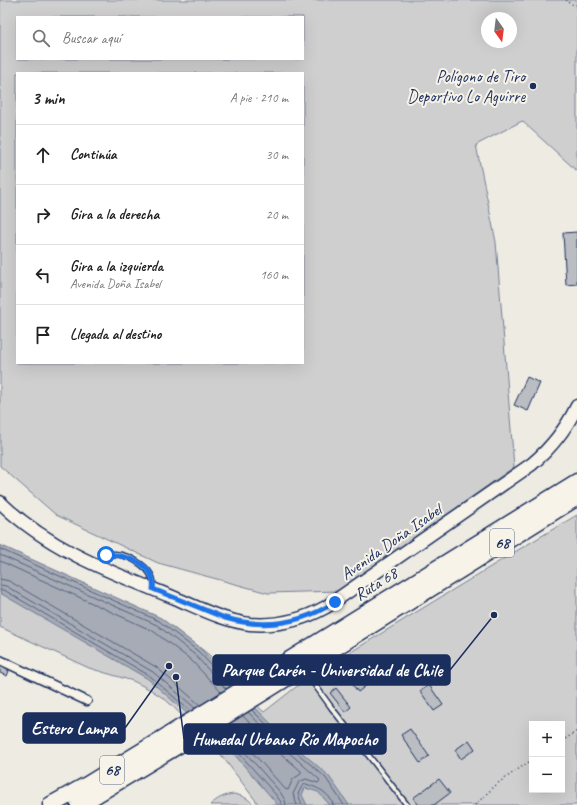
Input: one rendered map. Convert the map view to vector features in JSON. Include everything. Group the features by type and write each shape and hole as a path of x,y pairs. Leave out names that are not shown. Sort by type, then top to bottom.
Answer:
{"highway":[{"path":"497,531 542,495 577,471"},
{"name":"Ruta 68","path":"78,805 176,738 251,692 497,531 577,482"},
{"name":"Ruta 68","path":"251,692 303,667 577,497"},
{"path":"427,589 499,555 577,509"},
{"name":"Ruta 68","path":"51,805 176,738"}],"street":[{"name":"Avenida Doña Isabel","path":"0,502 16,517 47,538 98,567 225,618 249,624 285,622 297,620 317,612 335,602 532,464 542,456 558,438 577,406"},
{"path":"0,660 87,701"}],"lane":[{"path":"98,567 102,558 106,555 115,554 131,559 145,567 150,572 154,582 153,589"},
{"path":"303,667 331,707 407,805"}],"path":[{"path":"567,0 566,1 577,5"},
{"path":"565,739 577,731"},
{"path":"475,805 498,782 529,762"}],"shaded area":[{"path":"0,0 577,0 577,171 522,121 476,145 496,242 514,467 339,591 268,593 158,563 56,515 0,466"},
{"path":"577,515 577,805 259,805 216,748 166,700 133,681 89,668 0,627 0,546 192,642 224,668 254,703 264,712 305,680"},
{"path":"234,794 245,798 254,805 210,805 221,797"}],"water":[{"path":"0,545 161,618 201,649 282,735 328,775 349,805 330,805 318,792 305,788 302,795 307,805 278,805 220,738 198,723 148,679 0,593"}],"building":[{"path":"577,232 577,284 566,285 563,233"},
{"path":"527,377 540,383 528,411 514,405"},
{"path":"0,666 9,671 7,676 0,673"},
{"path":"372,670 378,676 358,692 353,685"},
{"path":"429,685 443,705 434,711 420,691"},
{"path":"336,688 351,707 345,712 330,693"},
{"path":"410,729 429,756 420,763 401,735"},
{"path":"469,740 475,749 461,759 455,750"},
{"path":"439,779 450,793 434,805 419,805 413,798"}],"place":[{"name":"Polígono de Tiro Deportivo Lo Aguirre","path":"533,86"},
{"name":"Parque Carén - Universidad de Chile","path":"494,615"},
{"name":"Estero Lampa","path":"169,666"},
{"name":"Humedal Urbano Río Mapocho","path":"176,677"}],"route":[{"path":"106,555 115,554 122,556 138,562 145,567 150,572 154,582 153,589 237,622 249,624 274,624 297,620 317,612 335,602"}]}
